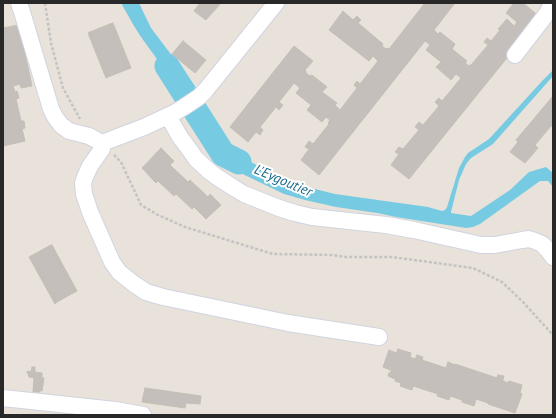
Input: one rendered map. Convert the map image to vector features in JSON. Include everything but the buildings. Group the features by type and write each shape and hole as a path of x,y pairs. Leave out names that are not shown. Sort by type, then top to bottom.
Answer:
{"street":[{"path":"19,3 51,109 55,117 61,125 69,131 89,136 107,148"},
{"path":"276,3 200,97 168,116 144,127 107,148 102,149 90,166 85,177 83,183 84,194 90,212 112,262 119,272 134,284 152,294 288,323 379,337"},
{"path":"515,55 548,12 552,3"},
{"path":"168,116 180,137 199,162 209,171 225,183 244,194 279,208 312,217 386,225 481,245 495,245 529,239 542,244 553,257"},
{"path":"3,398 115,410 143,415"}],"path":[{"path":"45,3 51,43 63,88 82,122"},
{"path":"107,148 121,162 141,205 158,215 185,227 273,254 392,258 473,268 502,282 523,302 553,335"}],"water":[{"path":"121,3 139,3 151,28 195,86 183,95 141,37"},
{"name":"L'Eygoutier","path":"553,70 553,76 493,144 471,158 466,164 459,180 451,213 471,216 510,190 529,172 546,167 553,173 553,187 548,181 540,181 480,224 473,227 466,228 336,207 284,194 226,166 199,125 207,116 207,129 210,135 225,151 251,162 273,174 307,187 335,194 428,207 442,211 447,207 459,168 468,153 489,139"}],"waterway":[{"name":"L'Eygoutier","path":"167,66 223,154 239,162"}]}
